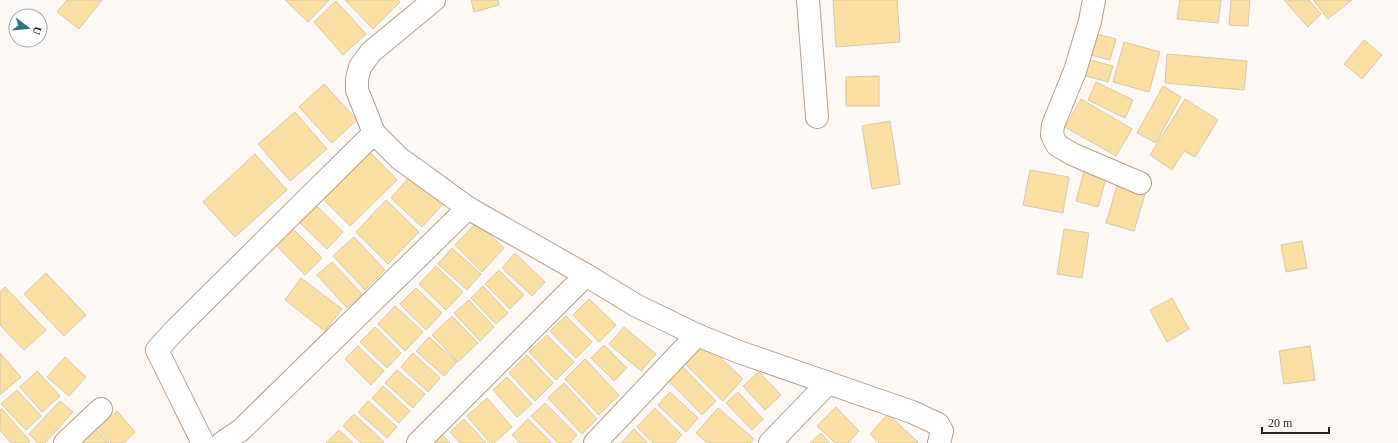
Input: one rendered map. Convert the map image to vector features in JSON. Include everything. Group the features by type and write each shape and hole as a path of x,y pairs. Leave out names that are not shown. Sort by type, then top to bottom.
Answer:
{"street":[{"path":"434,0 371,52 360,67 357,79 358,90 374,133 399,158 468,208 586,275 637,306 698,335 739,352 912,412 938,424 942,431 939,443"},
{"path":"808,0 817,117"},
{"path":"1094,0 1090,21 1075,71 1053,125 1052,136 1058,145 1072,154 1140,183"},
{"path":"203,443 156,350 374,133"},
{"path":"222,443 241,430 468,208"},
{"path":"418,443 586,275"},
{"path":"595,443 698,335"},
{"path":"770,443 828,383"},
{"path":"65,443 101,409"}],"building":[{"path":"67,0 102,0 79,29 57,12"},
{"path":"285,0 329,0 308,22"},
{"path":"345,0 398,0 400,2 373,29"},
{"path":"471,0 498,0 499,5 474,12"},
{"path":"833,0 897,0 900,42 836,47"},
{"path":"1180,0 1221,0 1218,23 1177,19"},
{"path":"1231,0 1250,0 1248,26 1229,25"},
{"path":"1284,0 1309,0 1321,14 1308,27"},
{"path":"1313,0 1352,0 1328,19"},
{"path":"336,1 366,34 343,55 314,22"},
{"path":"1090,32 1116,39 1110,60 1084,53"},
{"path":"1364,40 1382,55 1362,79 1344,64"},
{"path":"1124,42 1160,52 1149,92 1113,82"},
{"path":"1167,54 1247,61 1244,90 1165,83"},
{"path":"1083,58 1113,66 1108,82 1079,74"},
{"path":"879,76 879,106 846,106 846,77"},
{"path":"1096,82 1133,100 1125,118 1088,100"},
{"path":"324,84 357,120 332,143 299,107"},
{"path":"1163,86 1181,97 1156,143 1137,133"},
{"path":"1081,99 1132,129 1116,156 1065,127"},
{"path":"1185,99 1218,120 1195,157 1184,151 1172,170 1150,155"},
{"path":"295,112 327,149 290,181 258,144"},
{"path":"890,121 900,184 872,189 862,126"},
{"path":"369,151 397,180 350,226 322,198"},
{"path":"255,154 287,190 235,237 203,202"},
{"path":"1086,164 1108,171 1098,207 1076,201"},
{"path":"1030,170 1069,177 1063,213 1023,205"},
{"path":"412,174 444,203 422,227 391,198"},
{"path":"1117,186 1145,194 1134,231 1106,223"},
{"path":"386,200 419,232 388,264 356,232"},
{"path":"314,203 343,232 327,249 297,220"},
{"path":"477,222 504,248 482,272 455,245"},
{"path":"290,226 322,258 305,275 273,242"},
{"path":"1064,229 1089,233 1082,278 1057,274"},
{"path":"354,237 385,270 365,290 333,256"},
{"path":"1302,241 1307,268 1286,272 1281,245"},
{"path":"452,248 481,274 467,290 438,264"},
{"path":"515,253 545,282 532,296 502,268"},
{"path":"332,262 362,294 347,308 317,275"},
{"path":"436,266 463,292 446,310 419,284"},
{"path":"499,270 524,295 510,309 485,284"},
{"path":"46,273 86,315 64,336 24,294"},
{"path":"301,278 342,309 325,331 285,300"},
{"path":"483,286 508,313 496,324 471,298"},
{"path":"5,287 46,330 24,350 0,325 0,292"},
{"path":"416,288 442,313 426,330 400,304"},
{"path":"1172,298 1189,329 1167,342 1150,310"},
{"path":"589,299 616,325 599,342 573,315"},
{"path":"469,300 494,327 480,341 454,313"},
{"path":"395,306 423,332 405,351 378,324"},
{"path":"452,316 478,343 458,362 432,335"},
{"path":"566,316 592,342 576,358 550,331"},
{"path":"375,327 401,353 387,368 360,342"},
{"path":"624,327 656,354 641,371 609,344"},
{"path":"547,335 574,362 556,380 529,352"},
{"path":"429,337 457,362 444,376 416,351"},
{"path":"703,341 743,379 723,401 683,362"},
{"path":"604,345 627,368 614,381 591,358"},
{"path":"358,346 384,371 371,385 345,359"},
{"path":"1310,346 1315,380 1284,384 1279,351"},
{"path":"0,353 21,377 0,395"},
{"path":"413,353 440,378 428,392 401,367"},
{"path":"527,355 553,383 535,401 509,373"},
{"path":"65,357 86,377 69,396 47,377"},
{"path":"585,359 619,395 599,415 565,379"},
{"path":"679,363 716,401 702,415 665,377"},
{"path":"397,370 425,394 413,408 385,383"},
{"path":"37,371 60,396 42,412 20,387"},
{"path":"759,372 781,395 765,410 743,386"},
{"path":"507,377 532,404 517,417 493,390"},
{"path":"564,383 597,419 582,434 548,398"},
{"path":"383,386 410,411 399,423 372,398"},
{"path":"17,390 41,416 26,430 1,404"},
{"path":"670,392 698,418 686,432 658,405"},
{"path":"738,392 763,419 752,430 726,403"},
{"path":"487,398 512,427 494,443 490,443 467,416"},
{"path":"60,401 73,412 45,443 38,443 29,434"},
{"path":"368,401 397,427 387,438 358,412"},
{"path":"545,403 577,435 570,443 558,443 531,416"},
{"path":"836,407 859,431 848,443 835,443 817,426"},
{"path":"655,408 682,435 674,443 653,443 637,427"},
{"path":"718,408 754,439 750,443 707,443 696,433"},
{"path":"2,409 30,441 28,443 11,443 0,430 0,410"},
{"path":"117,411 135,432 124,443 111,443 98,428"},
{"path":"354,414 384,442 361,443 343,426"},
{"path":"888,414 918,442 879,443 870,434"},
{"path":"464,419 486,443 460,443 450,432"},
{"path":"528,419 552,443 520,443 512,435"},
{"path":"91,424 109,443 84,443 78,436"},
{"path":"634,429 648,443 621,443"},
{"path":"339,430 353,443 326,443"},
{"path":"821,433 830,443 810,443"},
{"path":"442,435 450,443 434,443"}]}
